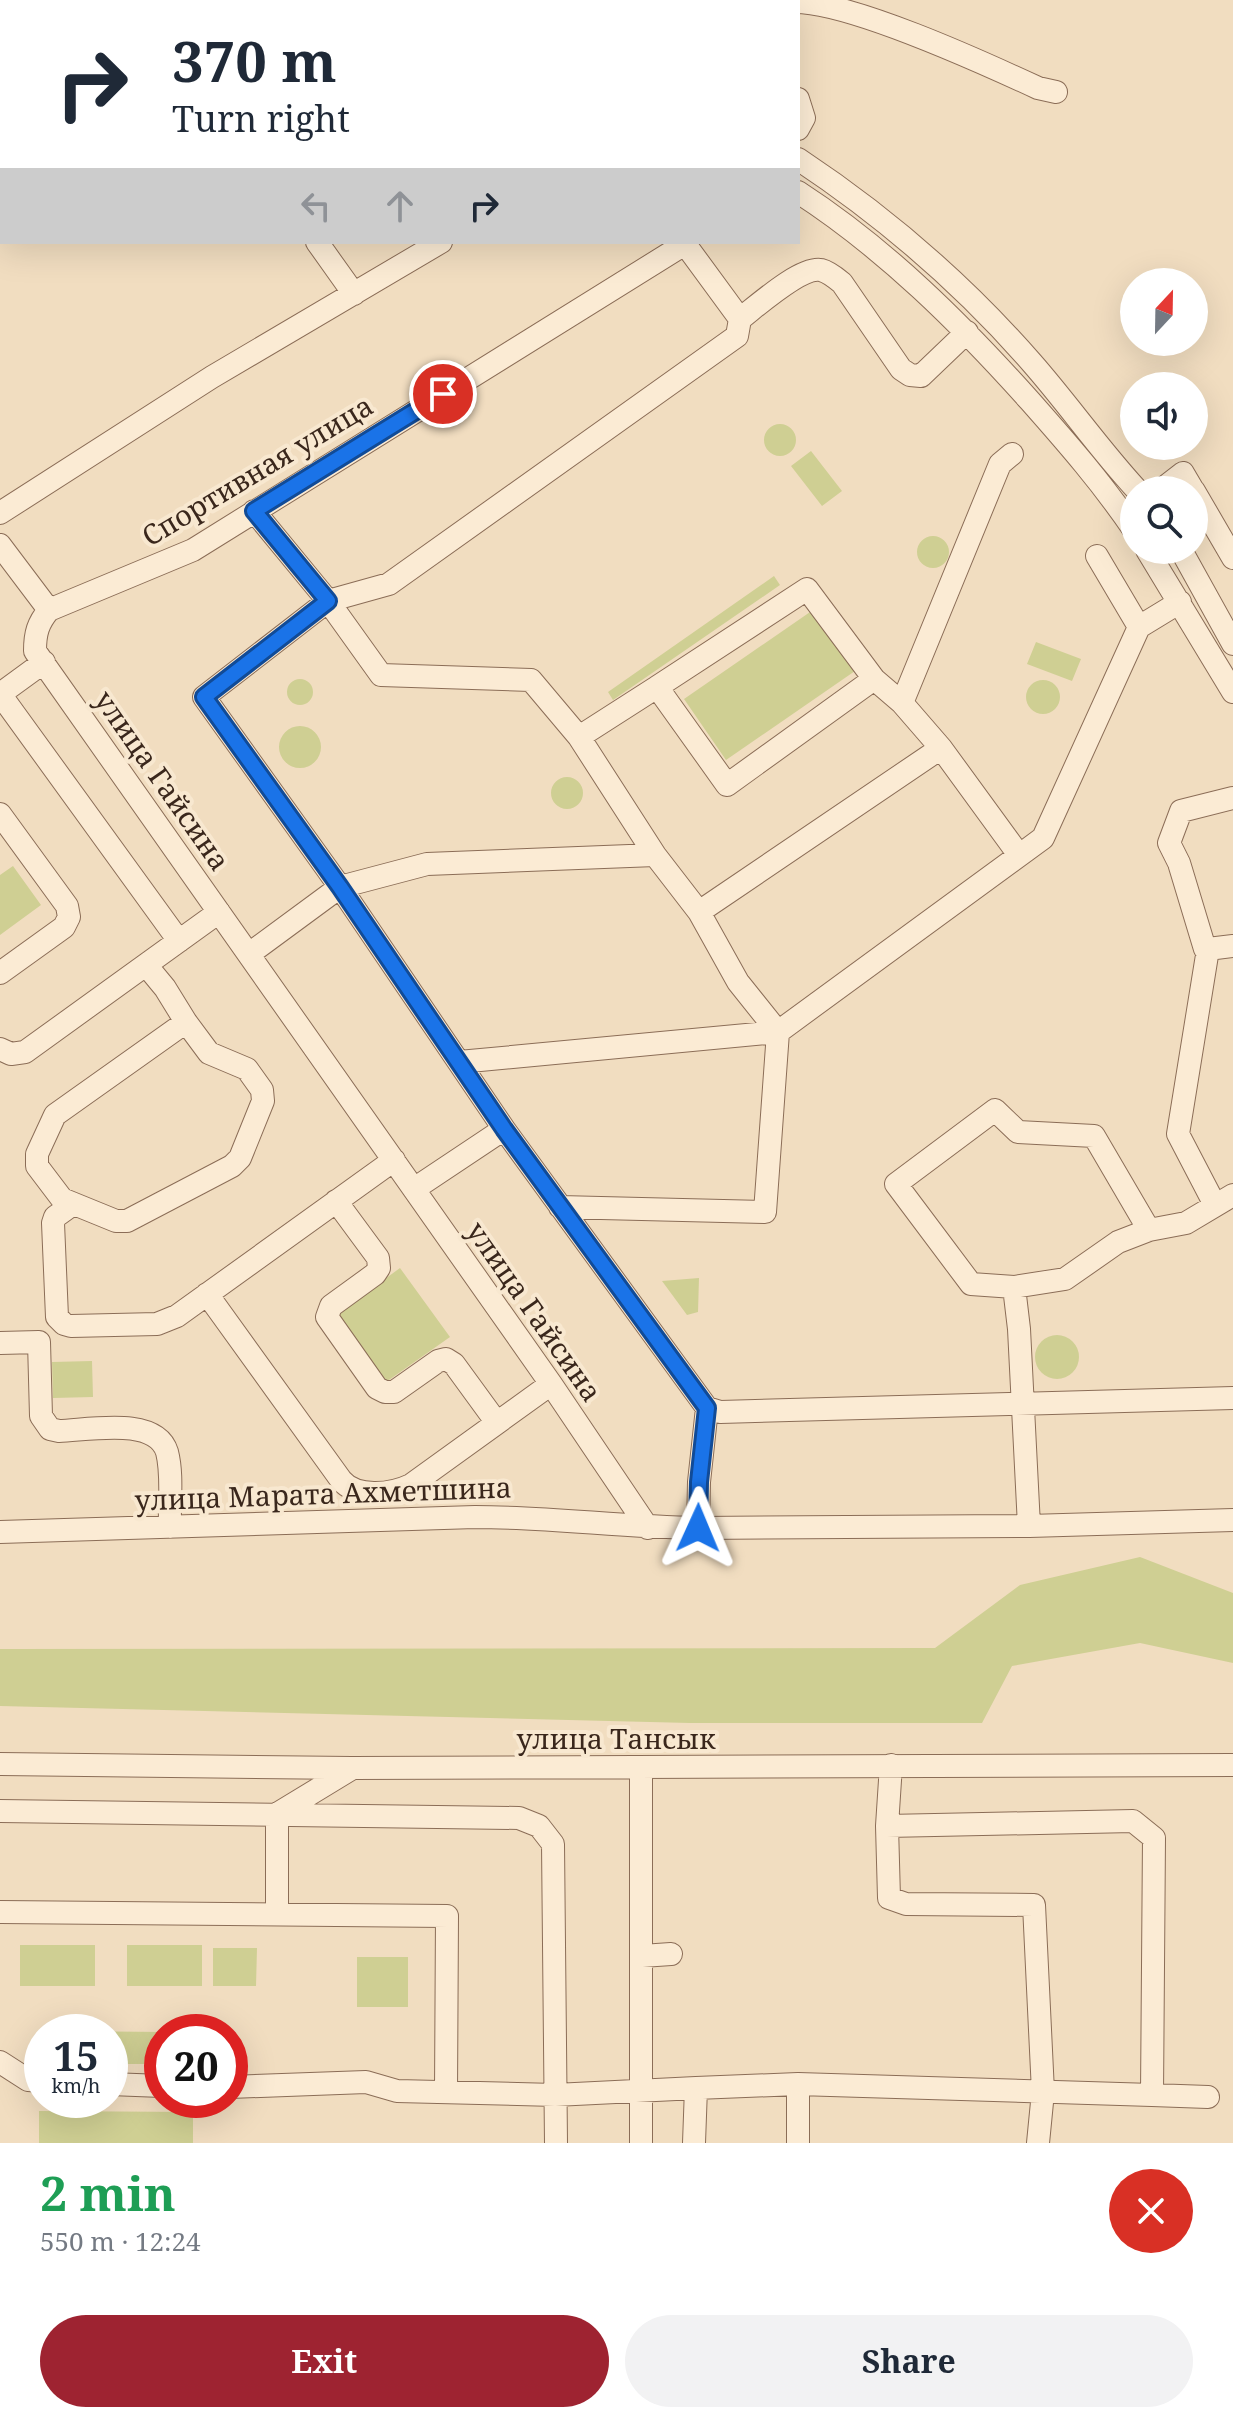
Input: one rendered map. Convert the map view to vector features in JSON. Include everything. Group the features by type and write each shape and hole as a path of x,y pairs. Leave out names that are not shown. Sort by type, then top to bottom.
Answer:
{"street":[{"path":"800,1 842,3 907,26 1038,88 1056,92"},
{"path":"800,105 804,118 800,125"},
{"path":"800,160 887,224 989,316 1033,363 1126,476"},
{"path":"800,193 869,245 967,332 1097,476 1120,510"},
{"path":"318,244 354,294"},
{"path":"0,513 212,377 438,244"},
{"name":"Спортивная улица","path":"49,610 187,553 685,244"},
{"path":"688,244 740,319"},
{"path":"967,332 921,376 910,375 901,369 842,283 819,269 804,272 740,319 737,336 389,584 328,601 204,697 340,887 504,1129 707,1408 720,1412 1233,1398"},
{"path":"902,703 1000,464 1012,454"},
{"path":"254,511 328,601 381,675 531,680 579,737 655,855 699,912 738,982 778,1032 765,1212 560,1207"},
{"path":"1208,515 1233,558"},
{"path":"0,545 49,610 37,628 39,656 0,694 179,941"},
{"path":"1097,556 1139,627"},
{"path":"1156,564 1233,692"},
{"path":"1189,564 1233,644"},
{"path":"579,737 807,589 874,679 902,703 941,748 1019,855"},
{"path":"459,1062 778,1032 1043,838 1139,627 1180,602"},
{"name":"улица Гайсина","path":"39,656 551,1384 648,1528"},
{"path":"657,687 727,785 874,679"},
{"path":"699,912 941,748"},
{"path":"1233,798 1181,811 1169,843 1179,863 1205,949 1233,946"},
{"path":"0,814 67,906 69,917 64,927 0,973"},
{"path":"249,954 340,887 427,864 655,855"},
{"path":"0,1049 11,1054 25,1052 219,912"},
{"path":"1149,1230 1094,1136 1018,1132 995,1110 896,1184 971,1284 1014,1287 1065,1279 1118,1242 1149,1230 1186,1223 1224,1200 1178,1134 1208,949"},
{"path":"146,965 209,1053 249,1071 262,1090 263,1101 240,1158 232,1166 127,1221 116,1221 58,1195 36,1162 52,1119 186,1022"},
{"path":"414,1189 504,1129"},
{"path":"73,1204 55,1217 53,1223 55,1311 60,1321 71,1326 157,1324 172,1319 394,1160"},
{"path":"336,1201 379,1264 375,1274 331,1306 327,1313 329,1321 369,1377 382,1391 394,1392 438,1361 450,1360 497,1423"},
{"path":"1014,1287 1029,1526"},
{"path":"207,1294 341,1480 352,1490 389,1491 404,1488 551,1384"},
{"path":"0,1343 39,1342 60,1321"},
{"path":"39,1342 41,1416 46,1425 59,1431 135,1429 157,1437 168,1456 170,1527"},
{"path":"698,1528 699,1482 707,1408"},
{"name":"улица Марата Ахметшина","path":"0,1532 502,1517 648,1528"},
{"path":"648,1528 1029,1526 1233,1520"},
{"name":"улица Тансык","path":"0,1764 352,1768 1233,1765"},
{"path":"891,1765 887,1826 889,1898 906,1904 1034,1905 1043,2092 1038,2143"},
{"path":"277,1814 352,1768"},
{"path":"641,1768 641,2143"},
{"path":"0,1811 519,1818 539,1826 553,1844 556,2143"},
{"path":"277,1814 277,1914"},
{"path":"887,1826 1133,1821 1154,1838 1152,2095"},
{"path":"0,1912 447,1916 446,2092"},
{"path":"642,1956 671,1954"},
{"path":"0,2062 24,2077"},
{"path":"248,2086 366,2082 397,2091 555,2095 641,2092 665,2087 798,2084 1208,2097"},
{"path":"798,2084 798,2143"},
{"path":"694,2143 696,2088"}],"green space":[{"path":"780,424 792,428 796,440 792,452 780,456 768,452 764,440 768,428"},
{"path":"811,451 842,491 822,506 791,466"},
{"path":"933,536 944,541 949,552 944,563 933,568 922,563 917,552 922,541"},
{"path":"774,576 780,585 613,700 608,692"},
{"path":"813,610 855,671 726,760 684,699"},
{"path":"1036,642 1081,659 1072,681 1027,664"},
{"path":"300,679 309,683 313,692 309,701 300,705 291,701 287,692 291,683"},
{"path":"1043,680 1055,685 1060,697 1055,709 1043,714 1031,709 1026,697 1031,685"},
{"path":"300,726 315,732 321,747 315,762 300,768 285,762 279,747 285,732"},
{"path":"567,777 578,782 583,793 578,804 567,809 556,804 551,793 556,782"},
{"path":"13,866 41,905 0,935 0,875"},
{"path":"400,1268 450,1337 386,1382 337,1314"},
{"path":"699,1278 698,1312 687,1315 662,1281"},
{"path":"1057,1335 1073,1341 1079,1357 1073,1373 1057,1379 1041,1373 1035,1357 1041,1341"},
{"path":"92,1361 93,1397 53,1398 52,1362"},
{"path":"1140,1557 1233,1593 1233,1663 1140,1643 1012,1666 982,1723 690,1723 0,1706 0,1649 935,1648 1020,1585"},
{"path":"20,1945 95,1945 95,1986 20,1986"},
{"path":"127,1945 202,1945 202,1986 127,1986"},
{"path":"213,1948 257,1948 256,1986 213,1986"},
{"path":"357,1957 408,1957 408,2007 357,2007"},
{"path":"128,2032 144,2032 144,2064 128,2064"},
{"path":"128,2112 144,2112 144,2118 193,2118 193,2143 39,2143 39,2118 128,2118"}],"route":[{"path":"443,394 254,511 328,601 204,697 340,887 504,1129 707,1408 699,1482 698,1528"}]}
